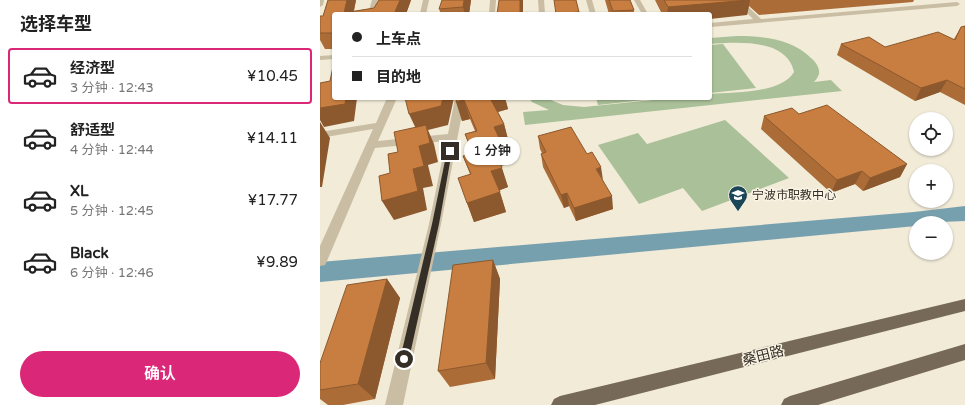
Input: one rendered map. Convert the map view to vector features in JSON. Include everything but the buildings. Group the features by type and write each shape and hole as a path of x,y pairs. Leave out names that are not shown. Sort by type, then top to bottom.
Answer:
{"main road":[{"name":"桑田路","path":"560,405 965,305"},
{"path":"790,405 965,352"}],"street":[{"path":"320,5 321,0"},
{"path":"372,12 375,0"},
{"path":"423,12 426,0"},
{"path":"492,12 493,0"},
{"path":"541,0 542,12"},
{"path":"589,0 592,12"},
{"path":"637,0 644,12"},
{"path":"737,0 759,21"},
{"path":"712,25 957,4"},
{"path":"320,58 332,57"},
{"path":"320,261 391,100"},
{"path":"394,405 430,246 460,100"},
{"path":"320,135 380,125"},
{"path":"372,145 452,136"}],"green space":[{"path":"737,36 756,37 786,43 803,52 817,65 819,74 814,82 831,80 842,91 525,125 523,112 549,110 530,100 551,100 563,105 584,107 653,100 712,100 712,94 744,92 768,88 788,79 794,72 789,61 782,53 771,48 759,44 746,43 712,44 712,38"},
{"path":"723,44 756,88 712,93 712,45"},
{"path":"597,100 644,100 598,105"},
{"path":"725,120 789,178 702,211 683,188 639,204 598,145 638,133 647,144"}],"water":[{"path":"965,206 965,221 953,221 953,216 909,216 909,227 320,282 320,262 914,212"}],"place":[{"name":"宁波市职教中心","path":"738,212"}],"route":[{"path":"404,359 450,151"}]}
